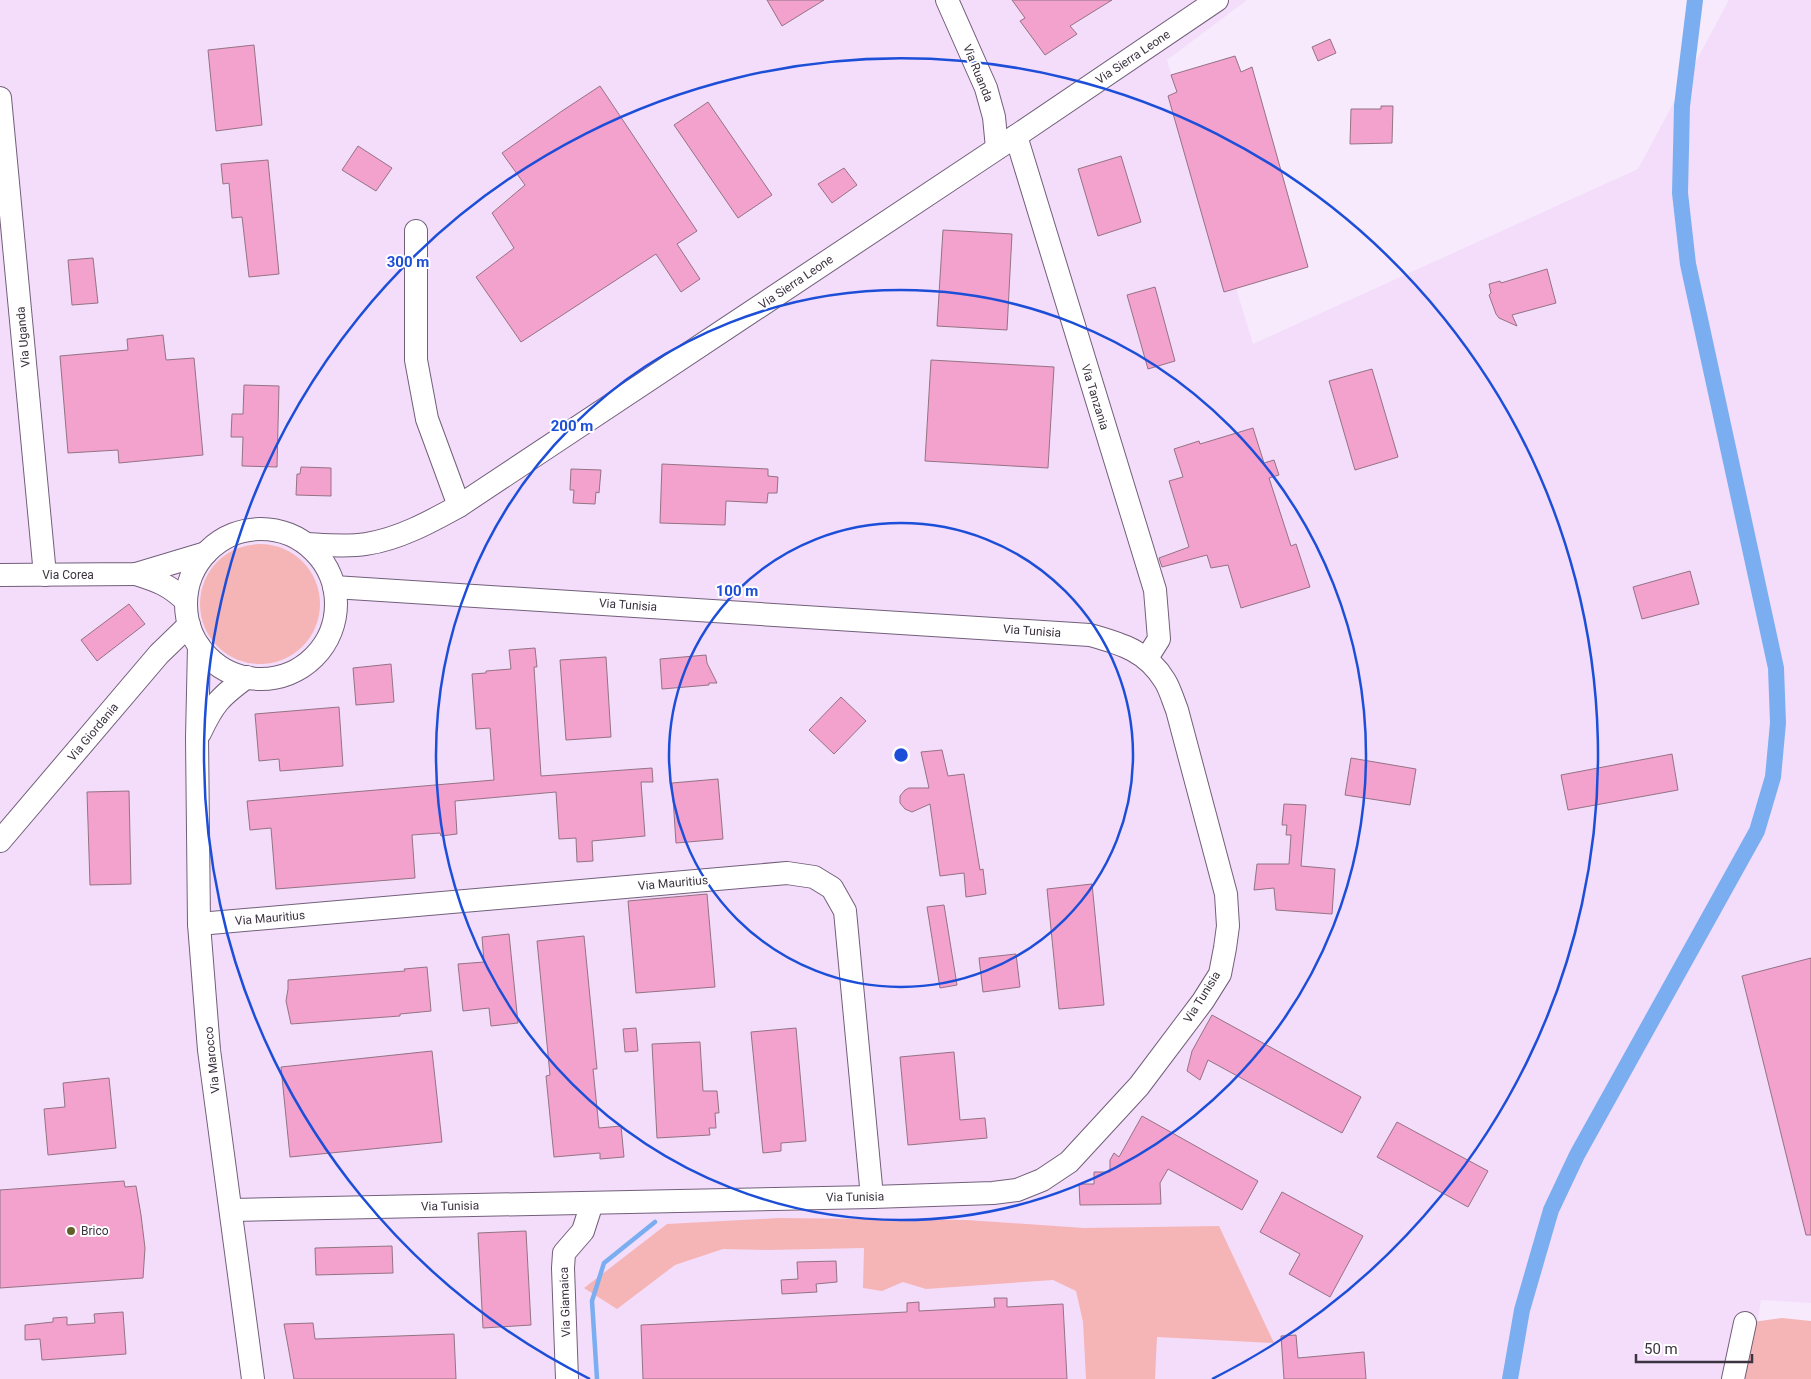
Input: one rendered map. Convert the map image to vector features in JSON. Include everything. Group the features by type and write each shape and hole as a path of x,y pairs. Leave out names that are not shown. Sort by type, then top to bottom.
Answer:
{"street":[{"name":"Via Ruanda","path":"947,0 986,88 994,116 997,148"},
{"name":"Via Sierra Leone","path":"307,544 366,544 396,536 428,524 459,506 1016,136 1217,0"},
{"name":"Via Uganda","path":"0,98 45,575"},
{"name":"Via Tanzania","path":"1016,136 1155,590 1159,639 1147,658"},
{"path":"416,231 416,360 427,419 459,506"},
{"path":"260,529 286,533 307,544 320,557 332,580 335,616 327,639 311,660 295,671 270,678 233,674 214,663 199,646 189,626 186,601 191,575 206,553 229,536 260,529"},
{"name":"Via Sierra Leone","path":"332,580 366,544"},
{"path":"136,574 206,553"},
{"name":"Via Corea","path":"0,575 136,574"},
{"path":"136,574 160,582 173,589 186,601"},
{"name":"Via Tunisia","path":"231,1210 872,1197 993,1193 1018,1190 1042,1180 1068,1162 1139,1086 1220,974 1228,926 1226,894 1177,710 1166,682 1147,658 1120,644 1090,635 332,580"},
{"name":"Via Giordania","path":"0,841 159,654 189,626"},
{"name":"Via Marocco","path":"199,646 197,738 199,924 209,1050 253,1379"},
{"name":"Via Marocco","path":"197,738 211,709 224,694 247,677"},
{"name":"Via Mauritius","path":"199,924 787,873 814,878 832,888 845,911 872,1197"},
{"name":"Via Giamaica","path":"567,1379 562,1268 564,1253 583,1231 592,1203"},
{"path":"1733,1379 1744,1323"}],"shaded area":[{"path":"0,0 1247,0 1167,60 1253,344 1638,169 1729,0 1811,0 1811,1303 1761,1300 1748,1379 0,1379"},
{"path":"260,544 272,545 283,549 293,554 302,562 310,571 315,581 319,592 319,616 315,627 310,637 302,646 293,654 283,659 272,663 260,664 248,663 237,659 227,654 218,646 210,637 205,627 201,616 200,604 201,592 205,581 210,571 218,562 227,554 237,549 248,545"},
{"path":"779,1218 967,1220 1084,1228 1219,1226 1274,1343 1157,1337 1155,1379 1086,1379 1083,1322 1076,1291 1053,1280 926,1289 903,1282 882,1291 863,1288 864,1248 723,1249 675,1265 617,1309 584,1288 667,1224"},
{"path":"1782,1318 1811,1321 1811,1379 1733,1379 1745,1323"}],"building":[{"path":"767,0 824,0 782,26"},
{"path":"1012,0 1112,0 1070,26 1077,34 1045,55 1020,21 1025,18"},
{"path":"1330,39 1336,53 1318,61 1312,47"},
{"path":"254,45 262,125 216,131 208,50"},
{"path":"1235,56 1241,72 1252,67 1308,267 1224,292 1168,96 1177,92 1171,75"},
{"path":"600,86 697,231 677,244 700,279 681,292 656,254 521,342 476,277 514,248 492,213 525,185 502,153"},
{"path":"708,102 772,195 738,218 674,125"},
{"path":"1381,106 1393,106 1392,143 1350,144 1351,109 1381,109"},
{"path":"358,146 392,168 376,191 342,170"},
{"path":"1121,156 1141,222 1098,236 1078,169"},
{"path":"268,160 279,274 249,277 242,217 232,218 229,183 223,184 221,164"},
{"path":"844,168 857,185 832,203 818,184"},
{"path":"943,230 1012,234 1007,330 937,326"},
{"path":"93,258 98,303 72,305 68,260"},
{"path":"1547,269 1556,303 1512,315 1517,326 1499,318 1489,295 1491,293 1489,284 1500,281 1501,283"},
{"path":"1155,287 1175,361 1148,369 1127,295"},
{"path":"163,335 166,360 194,358 203,455 119,463 118,450 68,453 60,356 128,350 127,339"},
{"path":"931,360 1054,367 1048,468 925,461"},
{"path":"1372,369 1398,457 1355,470 1329,381"},
{"path":"244,385 279,386 277,467 242,466 243,437 231,437 232,414 243,414"},
{"path":"1253,428 1264,463 1274,460 1279,475 1269,478 1291,546 1296,544 1310,587 1241,608 1228,565 1211,568 1207,555 1162,567 1159,558 1189,547 1169,481 1183,477 1174,449 1199,441 1200,444"},
{"path":"662,464 768,469 768,476 778,477 777,493 768,493 767,503 726,501 725,525 660,523"},
{"path":"301,467 331,468 331,496 296,495 297,474 300,474"},
{"path":"571,469 601,470 599,493 596,492 595,504 573,503 574,490 570,490"},
{"path":"1690,571 1699,604 1642,619 1633,587"},
{"path":"129,604 145,624 97,661 81,640"},
{"path":"535,648 537,667 534,667 541,776 652,768 653,782 641,782 645,836 592,841 593,861 577,862 576,838 559,839 556,792 455,801 457,834 441,836 440,833 412,835 415,878 276,889 271,828 250,830 247,801 494,780 490,728 476,729 472,674 511,669 509,650"},
{"path":"706,655 707,663 717,683 662,689 660,659"},
{"path":"606,657 611,737 566,740 560,660"},
{"path":"391,664 394,702 356,705 353,668"},
{"path":"841,697 866,721 834,754 809,730"},
{"path":"339,707 343,766 280,771 279,759 259,761 255,714"},
{"path":"942,750 948,776 964,774 980,870 983,869 986,894 966,897 964,873 940,876 930,804 912,812 905,809 900,803 900,796 905,790 909,788 929,788 921,752"},
{"path":"1672,754 1678,790 1568,810 1561,775"},
{"path":"1351,758 1416,769 1410,805 1345,795"},
{"path":"718,779 723,839 676,843 672,783"},
{"path":"129,791 131,884 90,885 87,792"},
{"path":"1284,804 1306,805 1301,866 1335,869 1332,914 1276,910 1274,888 1254,890 1257,864 1289,864 1291,835 1286,835 1287,825 1282,825"},
{"path":"1092,884 1104,1005 1059,1009 1047,889"},
{"path":"707,894 715,987 636,993 628,901"},
{"path":"944,905 957,985 940,988 927,907"},
{"path":"509,934 518,1023 491,1026 489,1008 463,1011 458,964 484,962 482,937"},
{"path":"584,936 597,1069 593,1069 599,1128 621,1126 624,1157 600,1159 600,1153 554,1157 546,1076 550,1075 537,941"},
{"path":"1016,954 1020,987 983,992 979,958"},
{"path":"1811,958 1811,1235 1806,1235 1742,976"},
{"path":"427,967 431,1011 400,1014 400,1016 291,1024 286,1001 288,980 405,971 404,969"},
{"path":"1212,1015 1361,1097 1342,1133 1208,1060 1200,1080 1187,1071 1192,1051"},
{"path":"636,1028 638,1051 625,1052 623,1029"},
{"path":"796,1028 806,1141 781,1143 781,1151 763,1153 751,1032"},
{"path":"700,1042 703,1091 717,1091 719,1113 715,1113 716,1128 709,1128 710,1135 657,1138 652,1044"},
{"path":"432,1051 442,1142 290,1157 281,1067"},
{"path":"954,1052 960,1120 985,1118 987,1138 908,1145 900,1057"},
{"path":"109,1078 116,1148 48,1155 44,1109 65,1107 63,1083"},
{"path":"1142,1116 1258,1181 1242,1210 1168,1169 1160,1183 1161,1204 1080,1205 1079,1184 1094,1184 1094,1172 1110,1172 1110,1160 1114,1153 1119,1157"},
{"path":"1397,1122 1488,1171 1468,1207 1377,1157"},
{"name":"Brico","path":"124,1181 125,1187 136,1186 145,1248 143,1278 0,1288 0,1190"},
{"path":"1282,1192 1363,1236 1330,1297 1289,1274 1300,1254 1260,1232"},
{"path":"526,1231 531,1325 483,1328 478,1233"},
{"path":"392,1246 393,1273 316,1275 315,1248"},
{"path":"836,1261 837,1282 816,1284 817,1292 782,1294 781,1280 798,1279 797,1262"},
{"path":"994,1298 1007,1298 1007,1307 1063,1304 1067,1379 643,1379 641,1325 907,1312 907,1303 919,1302 919,1311 995,1307"},
{"path":"123,1312 126,1354 42,1360 40,1339 25,1340 25,1325 53,1322 53,1318 67,1317 67,1325 95,1323 94,1314"},
{"path":"313,1323 315,1339 454,1334 456,1379 294,1379 284,1324"},
{"path":"1296,1335 1298,1358 1364,1352 1366,1379 1284,1379 1281,1336"}],"waterway":[{"path":"1510,1379 1522,1310 1551,1210 1577,1155 1757,831 1773,777 1778,723 1776,668 1688,264 1680,193 1682,106 1695,0"},
{"path":"597,1379 592,1301 604,1263 655,1222"}],"place":[{"name":"Brico","path":"71,1231"}]}
